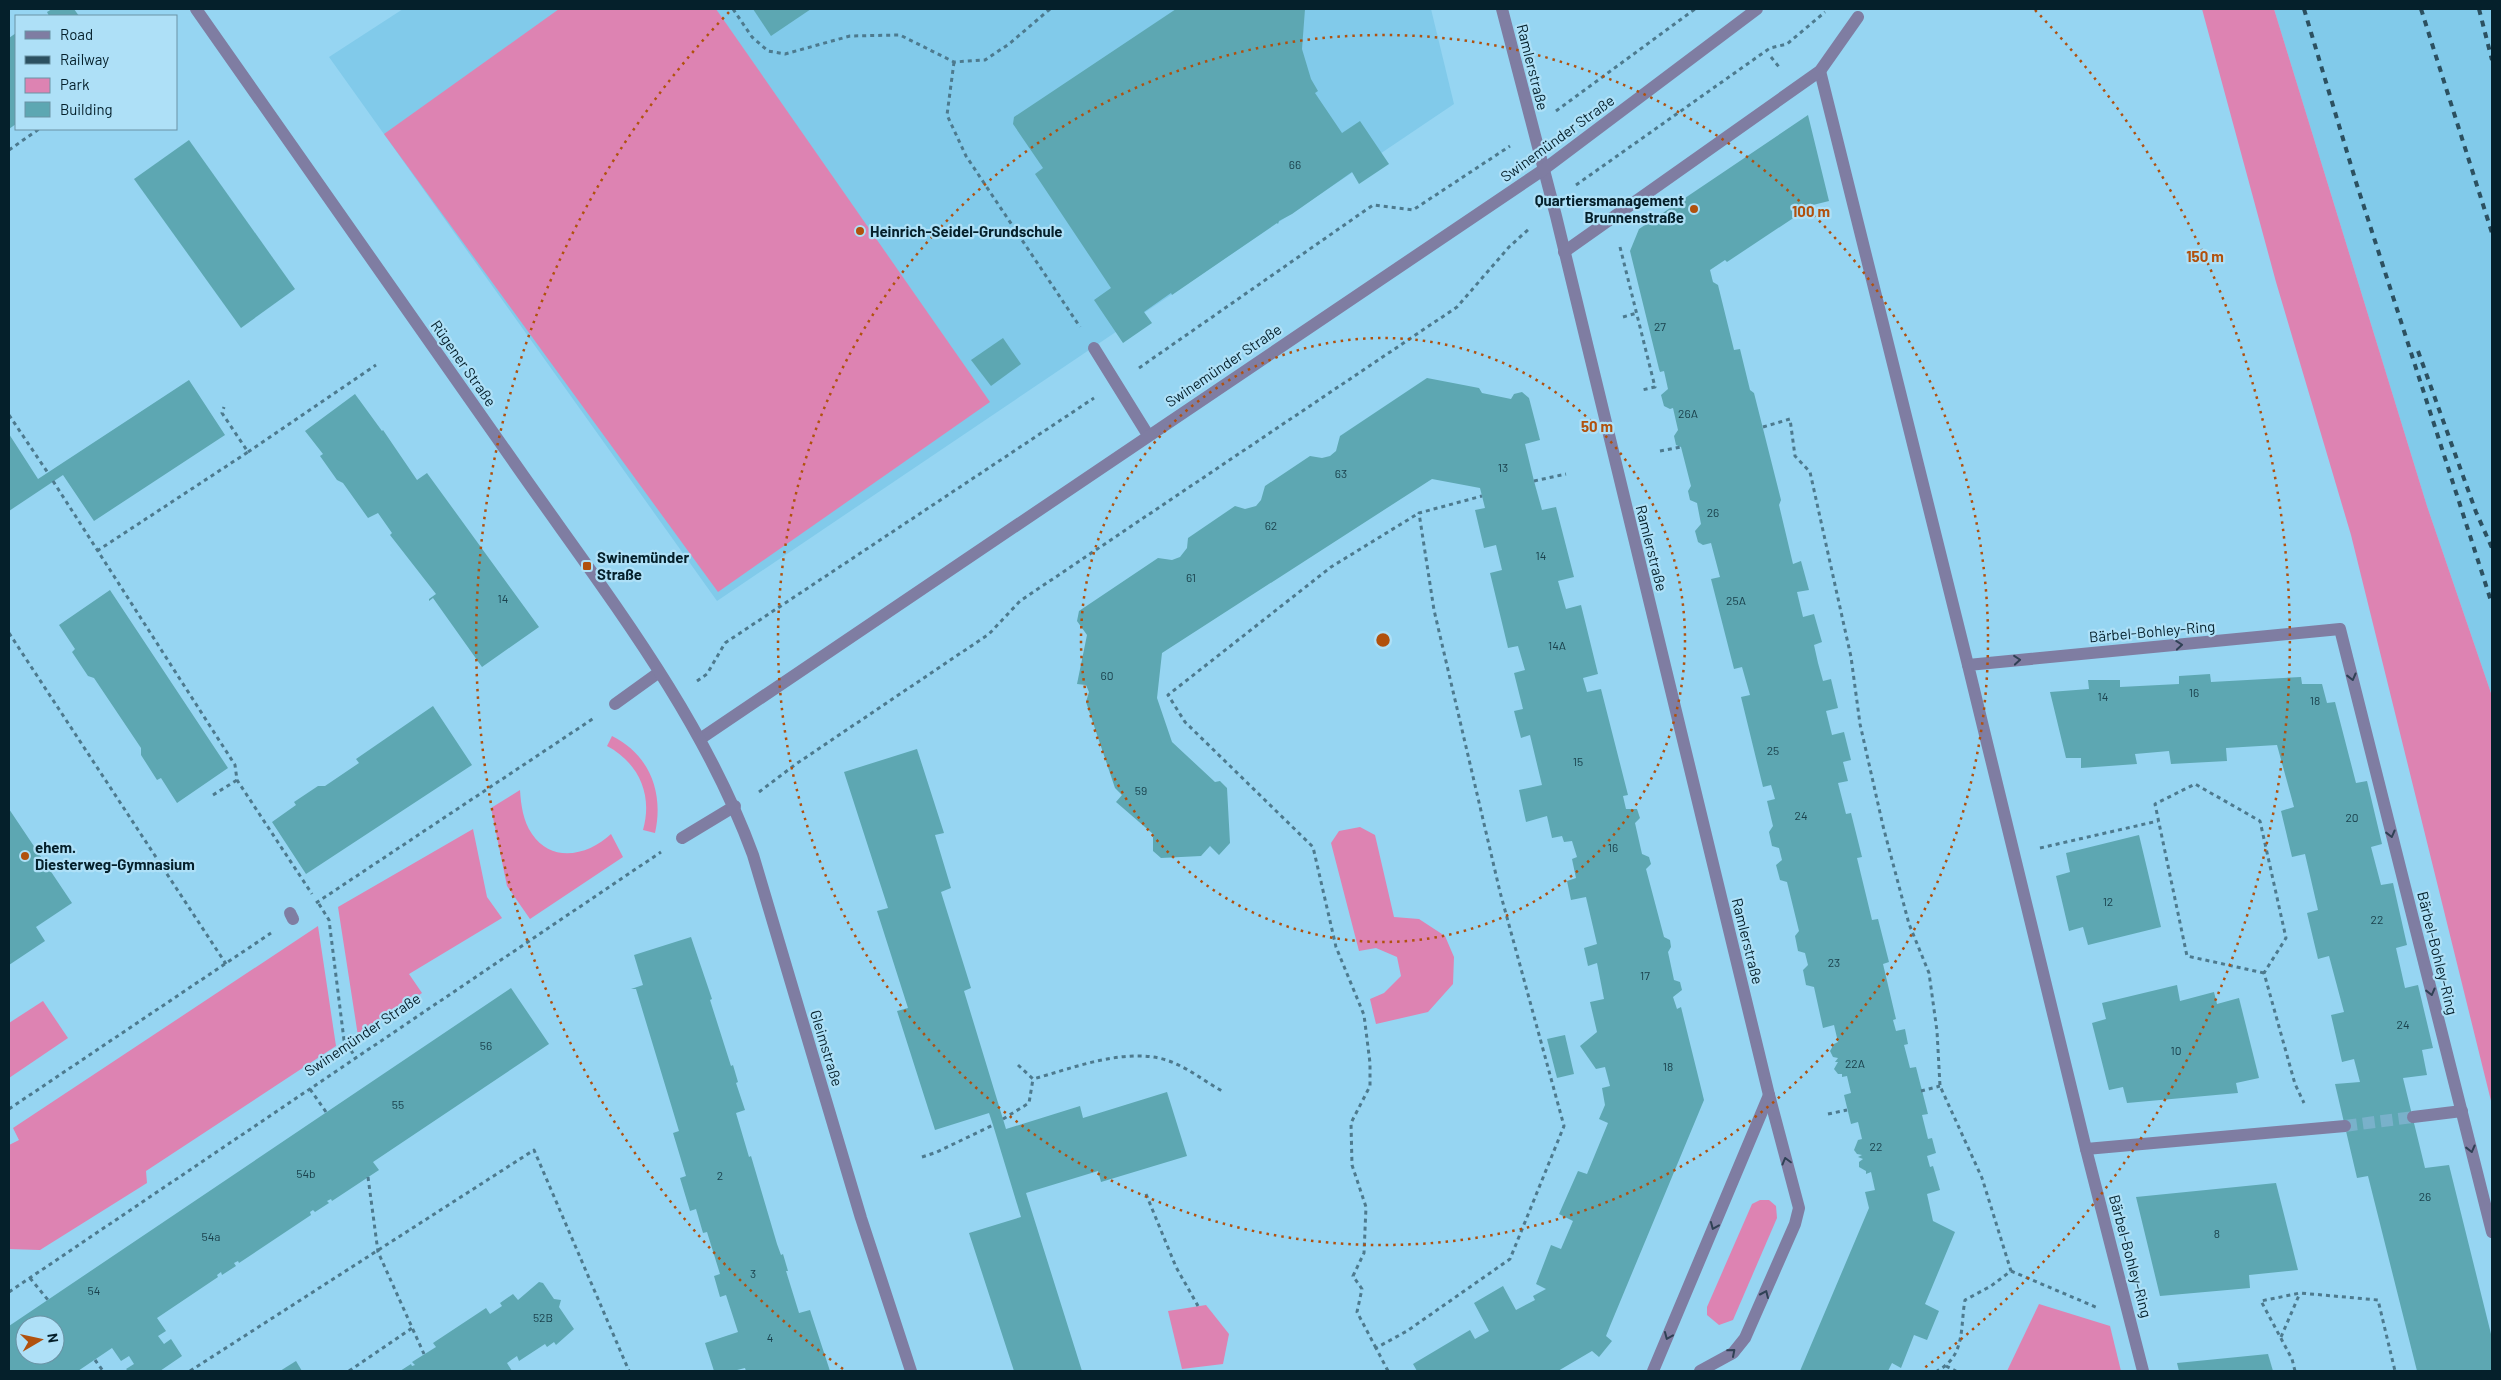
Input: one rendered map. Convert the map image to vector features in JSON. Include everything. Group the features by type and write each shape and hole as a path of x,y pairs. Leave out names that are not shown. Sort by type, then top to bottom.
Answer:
{"street":[{"name":"Rügener Straße","path":"196,9 587,566 700,739"},
{"name":"Ramlerstraße","path":"1502,9 1564,252 1769,1095 1799,1208 1795,1224 1745,1338 1732,1353 1700,1371"},
{"name":"Swinemünder Straße","path":"700,739 1543,170 1757,9"},
{"path":"1564,252 1820,72 1858,17"},
{"path":"1820,72 1968,665"},
{"path":"1094,348 1148,435"},
{"name":"Bärbel-Bohley-Ring","path":"2143,1371 2086,1149 1968,665 2340,629 2492,1232"},
{"path":"615,704 658,673"},
{"name":"Gleimstraße","path":"700,739 735,806 753,855 866,1236 911,1371"},
{"path":"682,838 735,806"},
{"path":"1653,1371 1769,1095"},
{"path":"2413,1117 2462,1111"},
{"path":"2086,1149 2345,1126"}],"path":[{"path":"733,9 752,38 768,51 784,54 850,36 900,35 954,62 985,60 1009,44 1050,9"},
{"path":"1567,103 1695,9"},
{"path":"1597,169 1770,48 1787,44 1829,9"},
{"path":"954,62 947,115 966,156 1094,348"},
{"path":"9,150 38,130"},
{"path":"707,674 725,643 1116,384 1374,205 1413,210 1501,152"},
{"path":"755,795 796,764 989,634 1020,601 1457,307 1509,247"},
{"path":"1623,317 1637,313 1655,387 1642,390"},
{"path":"97,551 376,365"},
{"path":"224,406 222,413 248,452"},
{"path":"9,415 48,473"},
{"path":"1763,427 1790,419 1795,456 1810,472 1851,657 1860,724 1883,826 1908,924 1928,973 1937,1031 1940,1086 1953,1119 1982,1178 2011,1271 2131,1322"},
{"path":"1660,451 1681,447"},
{"path":"1534,482 1566,474"},
{"path":"53,481 236,765 237,780 330,920 344,1040 356,1058"},
{"path":"1388,1371 1357,1312 1362,1288 1353,1276 1364,1253 1366,1207 1352,1165 1351,1123 1370,1086 1370,1062 1364,1015 1336,947 1313,847 1185,722 1168,695 1331,567 1420,512 1482,496"},
{"path":"1376,1348 1407,1331 1510,1259 1564,1126 1486,834 1434,610 1420,512"},
{"path":"9,633 226,964"},
{"path":"213,796 237,780"},
{"path":"2264,973 2187,956 2155,804 2195,784 2260,821 2286,938 2264,973 2295,1084 2316,1128"},
{"path":"2069,842 2158,821"},
{"name":"Swinemünder Straße","path":"9,1292 682,838"},
{"path":"1034,1079 1091,1061 1120,1056 1151,1058 1172,1062 1224,1092"},
{"path":"1018,1065 1034,1079"},
{"path":"1003,1120 1029,1103 1034,1079"},
{"path":"1921,1091 1940,1086"},
{"path":"310,1089 326,1112"},
{"path":"1828,1114 1847,1110"},
{"path":"922,1157 937,1152 993,1125"},
{"path":"190,1371 534,1150 629,1371"},
{"path":"368,1177 378,1252 424,1354"},
{"path":"1146,1194 1176,1267 1198,1306"},
{"path":"1937,1371 1946,1366 1962,1342 1965,1300 1991,1286 2011,1271"},
{"path":"30,1278 48,1300"},
{"path":"2281,1337 2300,1292"},
{"path":"2295,1371 2292,1359 2261,1301 2300,1292 2378,1300 2393,1371"},
{"path":"349,1371 412,1328"},
{"path":"94,1360 103,1371"},
{"path":"1946,1366 1956,1371"}],"shaded area":[{"name":"Heinrich-Seidel-Grundschule","path":"403,9 1431,9 1454,104 717,601 329,57"},
{"path":"2274,9 2492,9 2492,696 2427,506"}],"green space":[{"path":"559,9 716,9 990,402 718,592 384,134"},
{"path":"2202,9 2274,9 2427,506 2492,696 2492,1105 2351,535 2276,282"},
{"path":"612,736 636,754 645,764 651,777 657,804 655,833 643,830 646,804 641,781 628,761 607,746"},
{"path":"520,790 526,824 540,843 550,850 560,853 582,851 592,847 611,834 623,857 530,919 507,886 491,808"},
{"path":"1360,827 1375,835 1394,917 1419,919 1445,936 1454,957 1453,984 1428,1012 1376,1024 1370,999 1384,993 1401,976 1397,957 1376,948 1359,951 1331,843 1339,831"},
{"path":"473,829 487,897 502,918 409,974 422,993 358,1036 338,907"},
{"path":"318,926 336,1046 146,1171 147,1183 40,1250 9,1249 9,1145 19,1140 13,1128"},
{"path":"43,1001 68,1038 9,1078 9,1023"},
{"path":"1760,1200 1769,1200 1776,1206 1777,1218 1733,1320 1719,1325 1707,1315 1707,1307 1752,1204"},
{"path":"2039,1304 2110,1326 2121,1371 2007,1371"},
{"path":"1206,1305 1229,1334 1223,1364 1182,1369 1168,1311"}],"building":[{"path":"52,9 74,9 78,15 48,15 47,12"},
{"path":"753,9 811,9 771,36"},
{"path":"1176,9 1305,9 1302,49 1311,79 1318,91 1315,93 1342,133 1360,121 1389,164 1359,184 1352,172 1172,295 1171,293 1144,312 1152,323 1123,343 1094,300 1111,288 1035,174 1043,168 1013,124 1014,117"},
{"path":"15,34 15,125 9,129 9,38"},
{"path":"1808,115 1829,201 1813,205 1727,262 1725,260 1710,270 1713,282 1718,285 1734,350 1740,349 1750,390 1754,393 1781,500 1779,505 1793,564 1801,561 1809,590 1797,592 1803,617 1814,614 1822,642 1814,645 1818,663 1823,681 1831,679 1838,708 1826,711 1832,735 1844,732 1851,760 1843,762 1848,781 1838,783 1846,814 1851,813 1862,857 1857,858 1872,920 1878,919 1889,962 1883,964 1896,1019 1893,1020 1896,1031 1905,1029 1908,1044 1904,1045 1910,1068 1916,1067 1928,1114 1922,1115 1928,1139 1932,1138 1936,1153 1927,1156 1930,1167 1933,1166 1940,1190 1927,1194 1933,1221 1955,1232 1925,1304 1939,1311 1927,1340 1914,1335 1901,1368 1892,1363 1888,1371 1800,1371 1869,1208 1865,1192 1875,1190 1871,1172 1866,1174 1866,1171 1859,1167 1859,1162 1863,1159 1858,1157 1862,1155 1857,1154 1854,1150 1858,1140 1862,1139 1858,1122 1851,1124 1844,1095 1851,1093 1847,1076 1842,1077 1842,1074 1838,1074 1834,1069 1838,1058 1833,1057 1830,1051 1834,1044 1838,1042 1834,1025 1823,1028 1814,987 1806,985 1803,970 1808,965 1805,953 1798,951 1795,936 1799,931 1787,882 1780,880 1776,865 1782,860 1779,848 1772,846 1769,832 1773,826 1767,801 1775,799 1771,785 1763,787 1741,697 1750,695 1742,667 1734,669 1711,579 1720,577 1711,543 1703,545 1698,542 1695,531 1701,524 1697,503 1690,500 1688,491 1691,486 1681,447 1676,445 1674,436 1678,430 1673,408 1670,409 1664,406 1661,395 1668,389 1664,371 1660,372 1659,369 1630,251 1639,229"},
{"path":"189,140 295,289 241,328 134,179"},
{"path":"1003,338 1021,364 991,386 971,360"},
{"path":"1427,378 1479,388 1482,393 1511,399 1514,394 1522,392 1529,398 1540,440 1525,444 1534,481 1542,510 1556,507 1574,577 1558,581 1566,609 1581,605 1598,674 1583,678 1587,692 1601,689 1628,795 1623,796 1626,809 1637,809 1640,818 1635,823 1642,854 1649,857 1651,864 1646,869 1664,937 1670,940 1671,947 1668,952 1674,980 1680,982 1682,990 1673,997 1677,1009 1681,1007 1704,1100 1606,1336 1612,1341 1599,1357 1592,1351 1558,1371 1417,1371 1413,1364 1470,1330 1475,1339 1489,1331 1474,1303 1503,1286 1516,1310 1535,1300 1533,1296 1546,1289 1536,1284 1551,1245 1561,1249 1573,1221 1559,1214 1578,1171 1587,1174 1608,1123 1599,1119 1605,1105 1602,1088 1610,1086 1605,1067 1596,1069 1580,1046 1597,1032 1590,1002 1604,999 1597,963 1588,966 1584,948 1597,944 1586,897 1571,900 1567,881 1576,878 1572,859 1577,857 1572,841 1564,842 1562,836 1552,838 1547,816 1526,822 1519,790 1542,785 1530,735 1521,738 1514,711 1523,709 1514,673 1525,670 1518,646 1508,648 1490,573 1502,570 1496,545 1484,548 1475,510 1485,508 1480,488 1432,479 1162,653 1157,698 1172,742 1215,782 1220,781 1227,788 1230,843 1219,855 1210,846 1201,856 1161,858 1153,851 1153,834 1116,802 1122,795 1115,788 1086,702 1089,692 1086,685 1077,684 1087,635 1077,621 1079,611 1158,558 1172,560 1180,557 1187,548 1188,538 1235,506 1245,509 1256,506 1261,500 1265,486 1310,456 1322,458 1330,456 1336,451 1340,436"},
{"path":"189,380 225,435 94,521 63,475 9,511 9,434 38,479"},
{"path":"355,394 383,430 417,480 427,473 539,627 482,667 433,598 429,601 436,594 390,535 392,533 378,513 368,518 343,483 337,480 320,456 323,454 305,431"},
{"path":"110,590 228,768 177,803 161,778 157,780 141,755 141,748 94,678 88,676 72,652 75,649 59,625"},
{"path":"2210,674 2211,682 2301,677 2302,684 2322,684 2327,703 2335,702 2356,783 2367,781 2382,844 2371,847 2381,885 2393,883 2407,945 2396,948 2405,988 2418,985 2433,1048 2422,1050 2427,1075 2403,1078 2425,1168 2449,1165 2492,1338 2492,1371 2417,1371 2368,1176 2357,1178 2335,1084 2360,1082 2354,1059 2342,1062 2331,1015 2344,1012 2329,956 2318,959 2307,913 2318,910 2305,854 2292,857 2281,811 2294,807 2277,745 2226,748 2227,761 2171,764 2169,751 2135,754 2137,764 2081,768 2081,758 2066,758 2050,692 2089,689 2088,680 2120,680 2120,687 2179,684 2179,676"},
{"path":"433,706 472,765 306,874 272,822 296,805 294,802 318,786 325,786 359,763 356,759"},
{"path":"917,749 944,833 935,835 951,888 941,892 971,988 964,991 1006,1129 1080,1106 1083,1118 1167,1092 1187,1156 1101,1182 1098,1171 1026,1193 1082,1371 1014,1371 969,1233 1021,1217 993,1125 989,1113 935,1130 897,1011 908,1008 877,911 888,908 844,772"},
{"name":"ehem. Diesterweg-Gymnasium","path":"9,809 72,903 36,927 45,941 9,965"},
{"path":"2139,835 2161,927 2088,945 2083,927 2069,931 2056,876 2070,872 2066,853"},
{"path":"691,937 712,999 710,1000 731,1066 733,1065 738,1082 736,1083 745,1110 736,1113 749,1157 751,1156 777,1244 781,1255 783,1254 788,1271 786,1271 799,1313 810,1310 830,1371 746,1371 745,1368 733,1371 714,1371 705,1343 738,1332 726,1295 720,1297 714,1276 720,1274 707,1232 703,1233 696,1209 690,1211 680,1178 686,1176 673,1133 679,1131 636,989 631,989 643,985 634,955"},
{"path":"2177,985 2180,1001 2214,992 2217,1004 2239,998 2259,1078 2236,1083 2238,1093 2127,1103 2123,1087 2109,1090 2092,1023 2106,1019 2102,1003"},
{"path":"511,988 549,1044 373,1162 379,1170 332,1201 331,1199 327,1201 329,1203 315,1212 313,1210 310,1212 311,1215 239,1263 238,1261 234,1263 236,1266 222,1275 221,1272 217,1275 218,1277 157,1318 166,1331 158,1336 164,1344 171,1339 182,1356 160,1371 128,1371 126,1369 134,1364 129,1356 121,1361 112,1348 78,1371 9,1371 9,1326 15,1322 15,1365 65,1365 65,1315 25,1315"},
{"path":"1565,1035 1574,1074 1557,1078 1547,1039"},
{"path":"2276,1183 2298,1270 2249,1275 2250,1288 2160,1296 2136,1197"},
{"path":"539,1282 543,1283 554,1299 561,1300 559,1307 574,1329 556,1345 554,1342 547,1347 545,1344 519,1361 517,1356 507,1363 512,1371 400,1371 411,1364 412,1366 415,1365 412,1362 436,1347 433,1343 486,1308 490,1314 502,1306 500,1303 513,1294 518,1300"},
{"path":"2268,1354 2273,1371 2179,1371 2177,1363"},
{"path":"296,1361 302,1371 280,1371"}],"tunnel":[{"path":"2345,1126 2413,1117"}],"railway":[{"path":"2304,9 2356,182 2492,604"},
{"path":"2421,9 2492,233"},
{"path":"2479,9 2492,60"},
{"path":"2418,351 2476,512 2492,548"}],"place":[{"name":"Quartiersmanagement Brunnenstraße","path":"1694,209"},
{"name":"Heinrich-Seidel-Grundschule","path":"860,231"},
{"name":"Swinemünder Straße","path":"587,566"},
{"name":"ehem. Diesterweg-Gymnasium","path":"25,856"}]}
